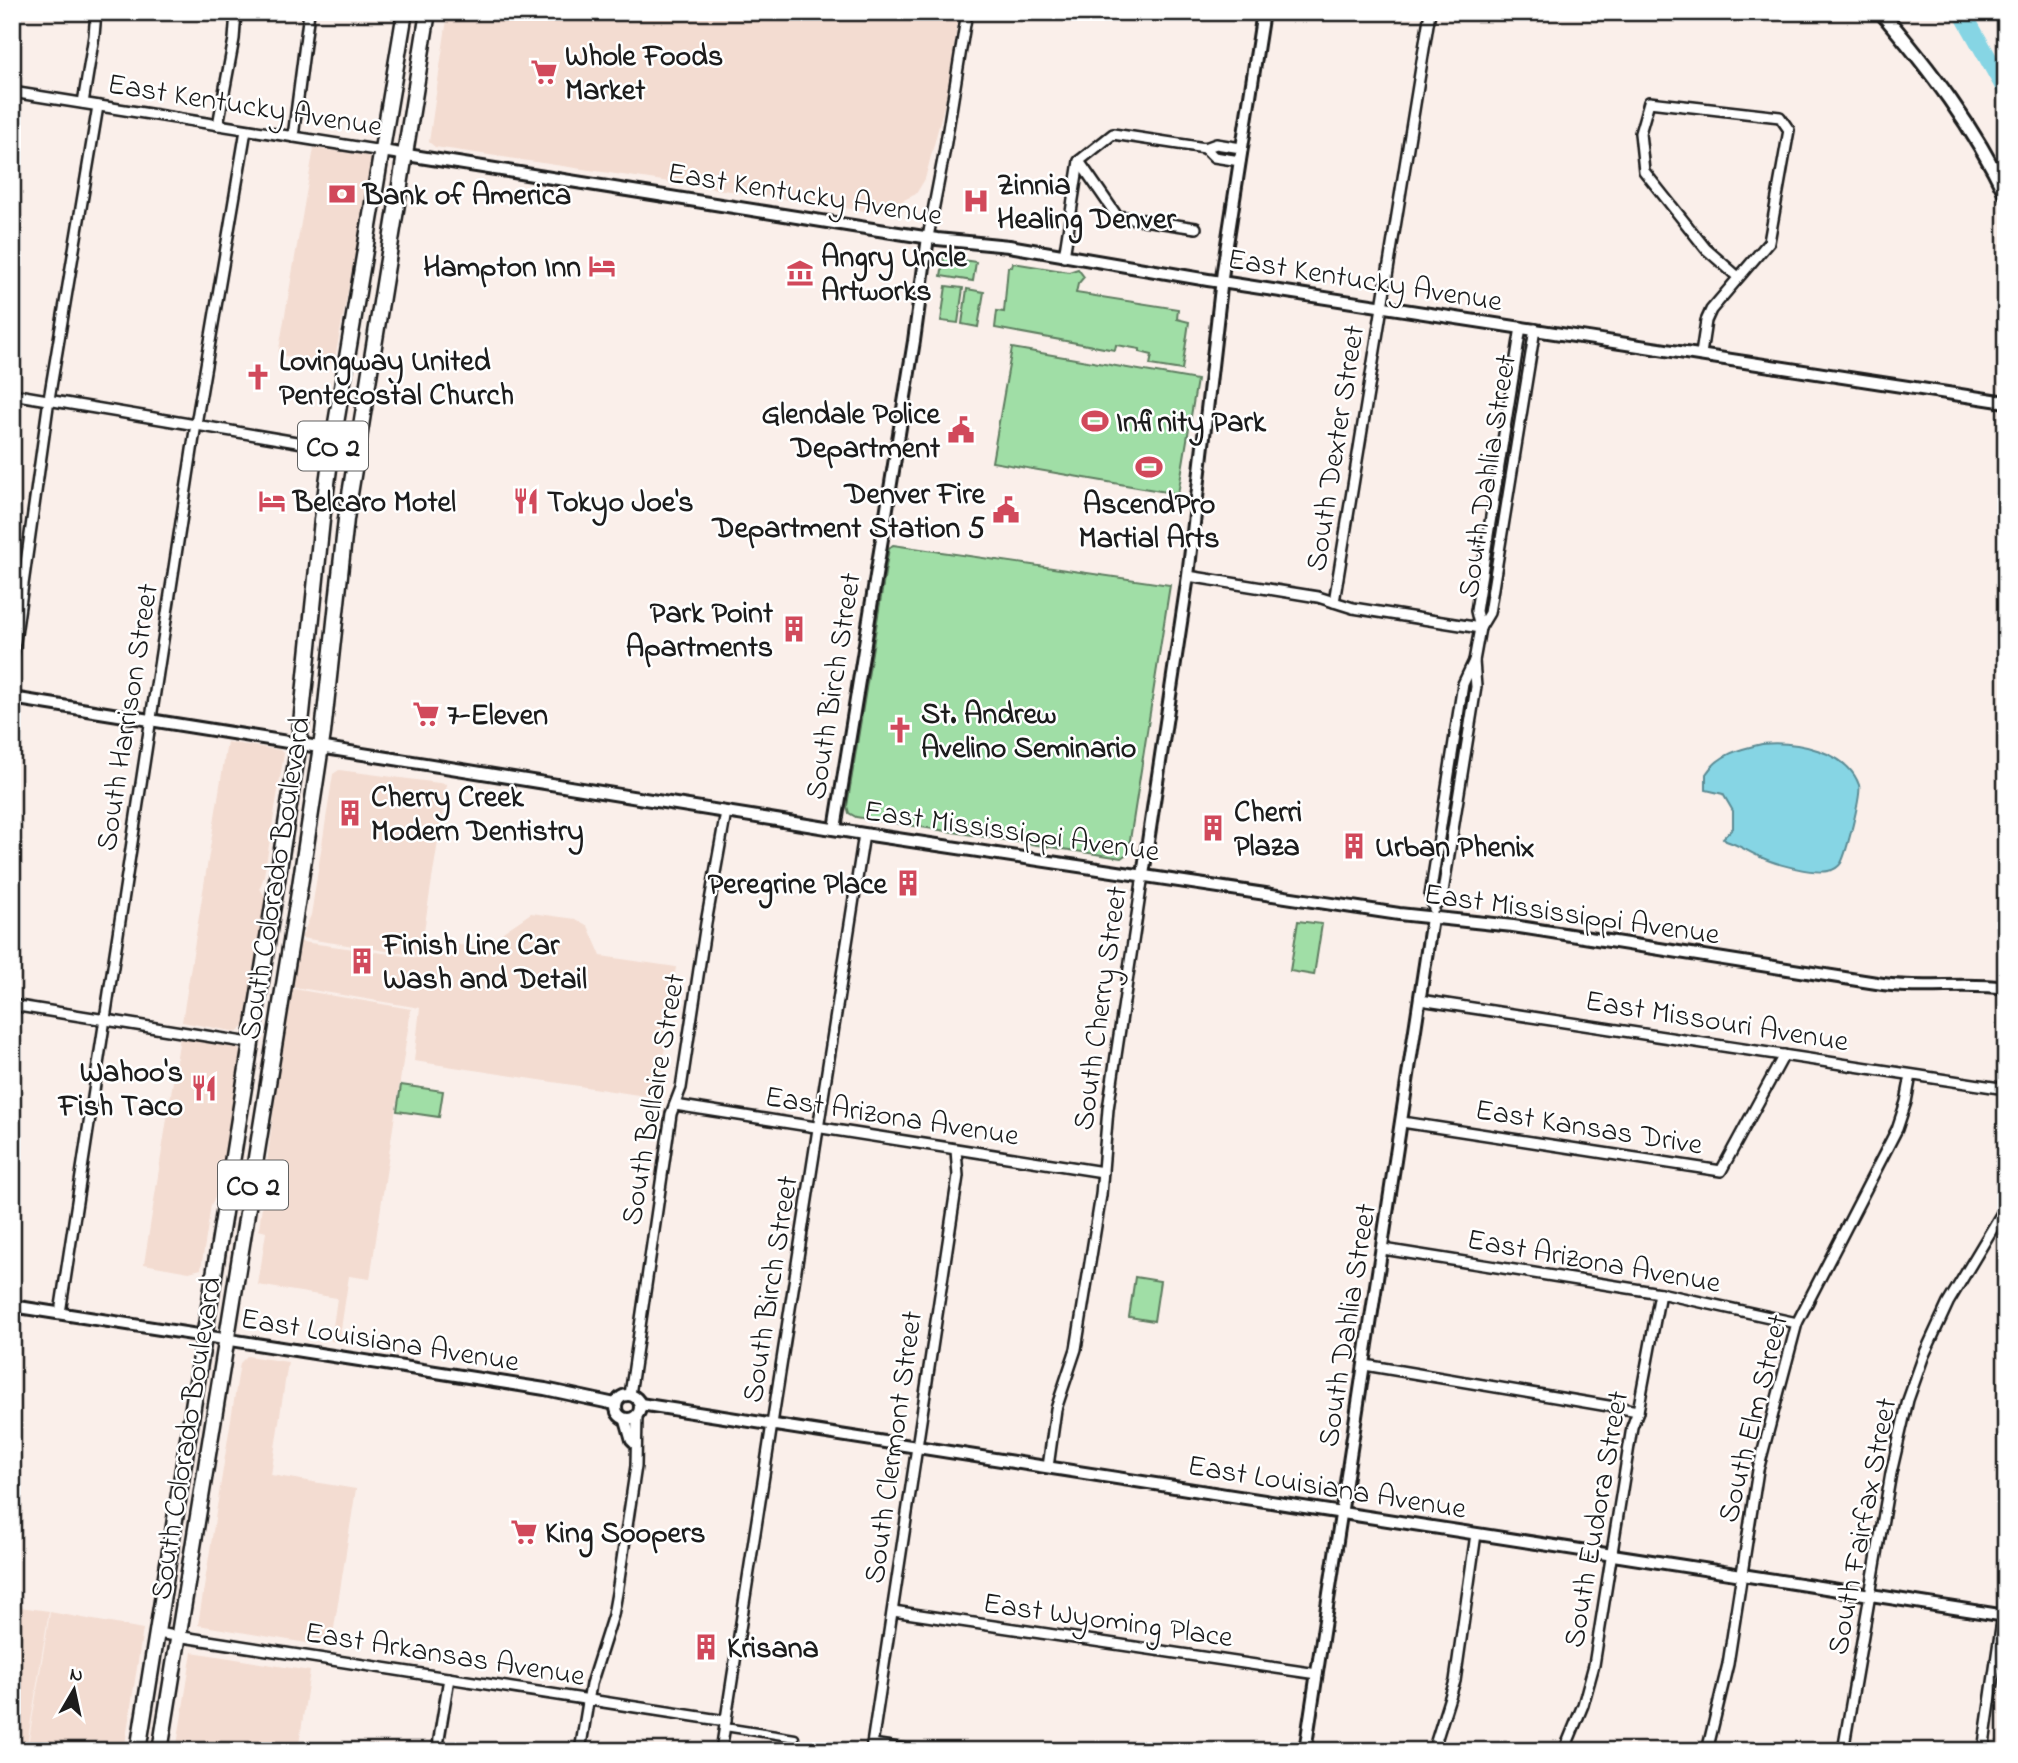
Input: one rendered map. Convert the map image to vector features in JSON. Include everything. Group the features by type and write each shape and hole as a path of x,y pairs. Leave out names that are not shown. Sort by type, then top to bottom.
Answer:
{"main road":[{"name":"South Colorado Boulevard","path":"138,1751 299,743 332,447 405,12"},
{"name":"South Colorado Boulevard","path":"160,1751 322,747 346,519 428,12"},
{"path":"1881,12 1963,118 2006,194"}],"street":[{"path":"82,103 96,12"},
{"path":"218,125 234,39 236,12"},
{"path":"293,137 309,12"},
{"name":"South Birch Street","path":"835,829 911,360 928,237 967,12"},
{"name":"South Cherry Street","path":"1048,1467 1056,1409 1076,1349 1103,1172 1108,1109 1188,576 1222,282 1263,12"},
{"name":"South Dexter Street","path":"1334,602 1430,12"},
{"name":"East Kentucky Avenue","path":"12,92 928,237 998,245 2006,402"},
{"path":"1701,354 1708,315 1769,242 1789,130 1780,117 1649,102 1640,133 1644,171 1706,249 1738,277"},
{"path":"12,663 49,399 98,106"},
{"name":"South Harrison Street","path":"61,1313 149,720 246,130"},
{"path":"1064,257 1079,160 1113,134 1205,148 1216,144 1241,148"},
{"path":"1205,148 1214,157 1240,161"},
{"path":"1079,160 1117,216 1195,228"},
{"name":"South Dahlia Street","path":"1305,1751 1433,912 1442,898 1476,687 1475,661 1480,628 1476,611 1521,327"},
{"name":"South Dahlia Street","path":"1480,628 1489,613 1535,330"},
{"path":"12,394 356,452"},
{"path":"1188,576 1310,595 1353,608 1480,628"},
{"name":"East Mississippi Avenue","path":"12,698 864,834 1143,875 1433,912 1890,985 1915,987 1966,984 2006,988"},
{"name":"South Bellaire Street","path":"629,1395 674,1105 681,1088 726,811"},
{"name":"South Birch Street","path":"721,1751 864,834"},
{"name":"East Missouri Avenue","path":"1420,1000 2006,1089"},
{"path":"12,1005 250,1043"},
{"name":"East Kansas Drive","path":"1402,1122 1721,1171 1783,1055"},
{"name":"South Elm Street","path":"1707,1751 1728,1664 1758,1470 1797,1322 1897,1129 1911,1075"},
{"name":"East Arizona Avenue","path":"674,1105 1103,1172"},
{"name":"South Clermont Street","path":"871,1747 958,1176 956,1150"},
{"name":"South Fairfax Street","path":"1843,1751 1893,1460 1908,1400 1929,1343 1948,1303 2006,1206"},
{"name":"East Arizona Avenue","path":"1382,1249 1660,1293 1797,1322"},
{"name":"South Eudora Street","path":"1564,1751 1583,1705 1594,1665 1632,1427 1639,1411 1660,1293"},
{"name":"East Louisiana Avenue","path":"12,1306 545,1389 615,1404"},
{"path":"1365,1365 1639,1411"},
{"path":"580,1751 588,1699 613,1615 636,1466 639,1409 638,1399 629,1395 622,1396 615,1404 618,1415 625,1419 633,1418 639,1409"},
{"name":"East Louisiana Avenue","path":"639,1409 773,1425 2004,1616"},
{"path":"625,1419 631,1440 636,1444"},
{"path":"1433,1751 1455,1681 1476,1534"},
{"path":"1983,1751 2006,1593"},
{"name":"East Wyoming Place","path":"893,1611 1317,1674"},
{"name":"East Arkansas Avenue","path":"157,1633 588,1699 795,1738"},
{"path":"437,1751 449,1678"},
{"path":"871,1747 918,1751"}],"shaded area":[{"path":"448,12 959,12 948,91 925,179 916,194 878,213 435,147 429,142"},
{"path":"314,148 365,155 371,158 373,163 334,363 278,355"},
{"path":"227,742 280,750 284,754 260,888 266,899 247,1020 244,1027 237,1032 182,1022"},
{"path":"339,770 447,784 420,956 301,938 311,915 333,774"},
{"path":"531,913 576,919 588,926 601,956 676,967 658,1098 414,1061 420,1008 288,986 295,941 427,959 437,941 500,952 503,932"},
{"path":"288,988 411,1009 370,1279 349,1276 339,1342 331,1341 337,1298 258,1285 266,1232 259,1230"},
{"path":"180,1037 236,1047 241,1052 221,1185 211,1205 201,1269 189,1272 144,1264"},
{"path":"247,1356 288,1362 271,1475 356,1489 331,1647 198,1625 240,1363"},
{"path":"12,1606 49,1611 26,1751 12,1749"},
{"path":"50,1612 143,1629 124,1751 27,1751"},
{"path":"192,1652 310,1671 298,1751 176,1751"}],"green space":[{"path":"944,257 976,262 973,281 941,276"},
{"path":"1013,263 1069,272 1078,269 1084,277 1078,284 1076,293 1178,309 1177,319 1189,322 1182,370 1150,365 1152,355 1140,352 1140,349 1116,345 1115,350 995,328 997,311 1004,312 1008,267 1012,267"},
{"path":"946,286 963,288 958,323 941,321"},
{"path":"967,289 984,292 978,327 962,324"},
{"name":"Infinity Park","path":"1012,348 1197,380 1178,494 992,462"},
{"path":"893,545 1170,585 1128,853 1121,858 856,817 849,813 847,806 889,548"},
{"path":"1298,921 1322,924 1314,975 1290,971"},
{"path":"401,1085 443,1091 439,1117 397,1111"},
{"path":"1135,1277 1160,1281 1154,1321 1129,1317"}],"water":[{"path":"1762,744 1789,744 1818,750 1843,763 1853,773 1859,785 1858,800 1840,865 1828,871 1787,866 1760,857 1723,838 1733,828 1733,811 1723,794 1706,790 1706,774 1724,757"}],"waterway":[{"path":"1962,12 2006,90"}],"place":[{"name":"Whole Foods Market","path":"544,72"},
{"name":"Bank of America","path":"342,194"},
{"name":"Zinnia Healing Denver","path":"976,201"},
{"name":"Hampton Inn","path":"602,266"},
{"name":"Angry Uncle Artworks","path":"800,273"},
{"name":"Lovingway United Pentecostal Church","path":"258,377"},
{"name":"Infinity Park","path":"1095,421"},
{"name":"Glendale Police Department","path":"961,430"},
{"name":"AscendPro Martial Arts","path":"1149,467"},
{"name":"Belcaro Motel","path":"272,501"},
{"name":"Tokyo Joe's","path":"526,501"},
{"name":"Denver Fire Department Station 5","path":"1006,510"},
{"name":"Park Point Apartments","path":"794,629"},
{"name":"7-Eleven","path":"426,714"},
{"name":"St. Andrew Avelino Seminario","path":"900,730"},
{"name":"Cherry Creek Modern Dentistry","path":"350,813"},
{"name":"Cherri Plaza","path":"1213,828"},
{"name":"Urban Phenix","path":"1354,846"},
{"name":"Peregrine Place","path":"908,883"},
{"name":"Finish Line Car Wash and Detail","path":"362,961"},
{"name":"Wahoo's Fish Taco","path":"204,1088"},
{"name":"King Soopers","path":"524,1532"},
{"name":"Krisana","path":"706,1647"}]}
